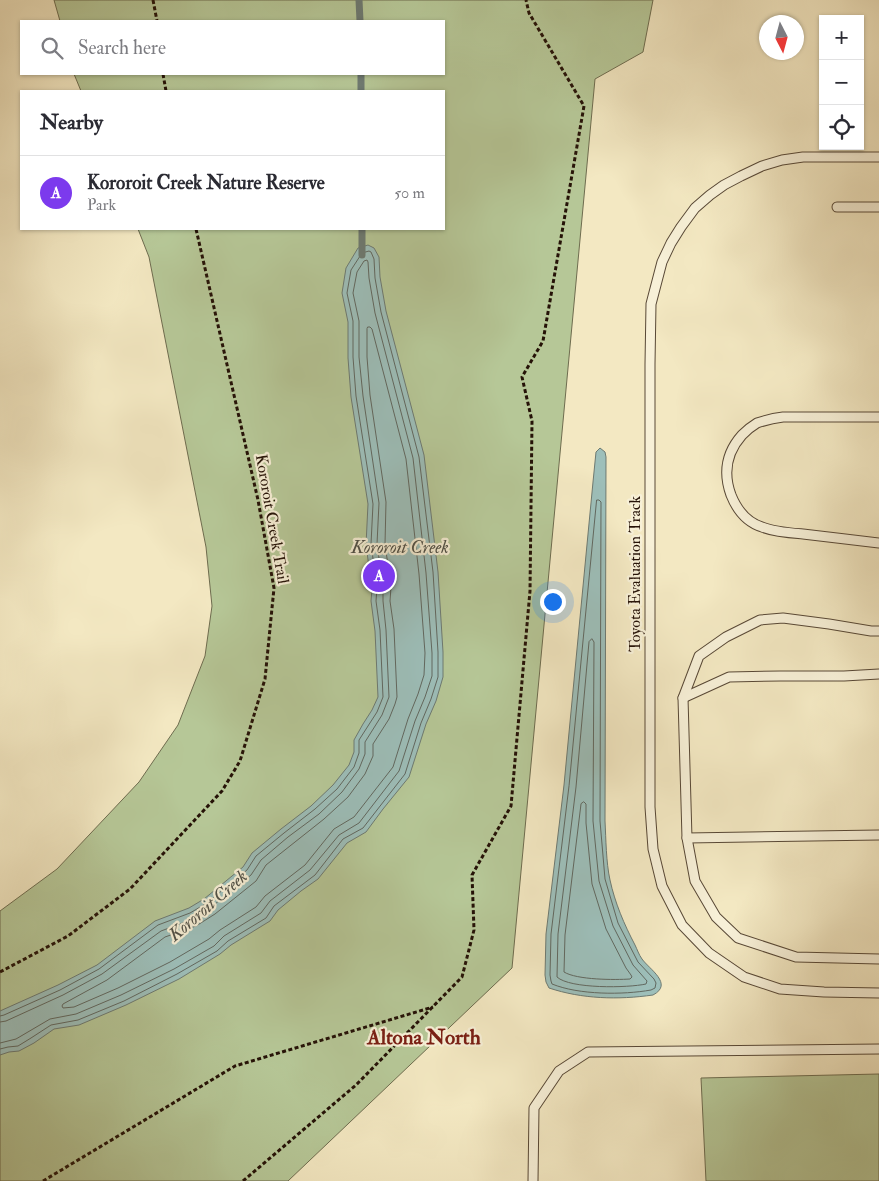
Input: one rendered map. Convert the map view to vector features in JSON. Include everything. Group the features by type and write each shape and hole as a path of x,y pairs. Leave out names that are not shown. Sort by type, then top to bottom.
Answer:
{"lane":[{"name":"Toyota Evaluation Track","path":"879,157 803,157 782,160 762,166 724,184 695,208 670,243 662,262 651,304 650,807 653,849 662,886 682,925 709,952 744,977 780,989 879,993"},
{"path":"837,207 879,207"},
{"path":"879,417 783,417 769,419 755,424 736,442 730,452 727,465 727,478 734,503 741,514 762,528 879,543"},
{"path":"879,631 784,618 760,620 726,638 699,656 683,698 687,838 695,881 716,917 738,938 796,957 879,959"},
{"path":"683,698 729,677 879,674"},
{"path":"687,838 879,835"},
{"path":"534,1181 534,1108 559,1071 588,1052 879,1049"}],"path":[{"path":"153,0 157,20"},
{"path":"243,1181 356,1085 462,977 474,930 472,875 511,806 530,591 532,422 522,377 543,341 584,106 529,13 526,0"},
{"path":"164,75 166,90"},
{"name":"Kororoit Creek Trail","path":"0,972 68,936 130,889 222,791 240,761 265,678 274,588 258,500 196,230"},
{"path":"43,1181 235,1066 433,1006"}],"green space":[{"path":"54,0 653,0 643,52 595,79 512,968 288,1181 0,1181 0,911 57,869 139,782 178,725 205,656 212,606 206,547 149,257 138,230 445,230 445,90 81,90 74,75 445,75 445,20 60,20"},
{"path":"879,1074 879,1181 706,1181 701,1078"}],"water":[{"name":"Kororoit Creek","path":"368,245 374,248 379,257 380,277 386,311 424,455 438,572 443,677 409,777 366,832 347,843 318,879 278,910 270,921 179,979 79,1025 54,1029 19,1051 0,1055 0,1011 97,965 155,921 189,908 204,899 243,867 252,853 311,806 333,785 349,765 354,752 354,740 378,697 375,631 371,601 372,589 366,545 368,504 351,397 348,322 342,293 346,268 358,248"},
{"path":"600,448 605,452 606,457 606,851 610,880 617,905 641,957 661,981 659,991 653,995 627,998 600,998 562,992 549,988 545,975 546,934 564,785 596,452"}],"waterway":[{"name":"Kororoit Creek","path":"359,0 360,20"},
{"name":"Kororoit Creek","path":"361,75 361,90"},
{"name":"Kororoit Creek","path":"362,230 362,255"}],"place":[{"name":"Kororoit Creek Nature Reserve","path":"379,576"}],"district":[{"name":"Altona North","path":"424,1037"}]}
